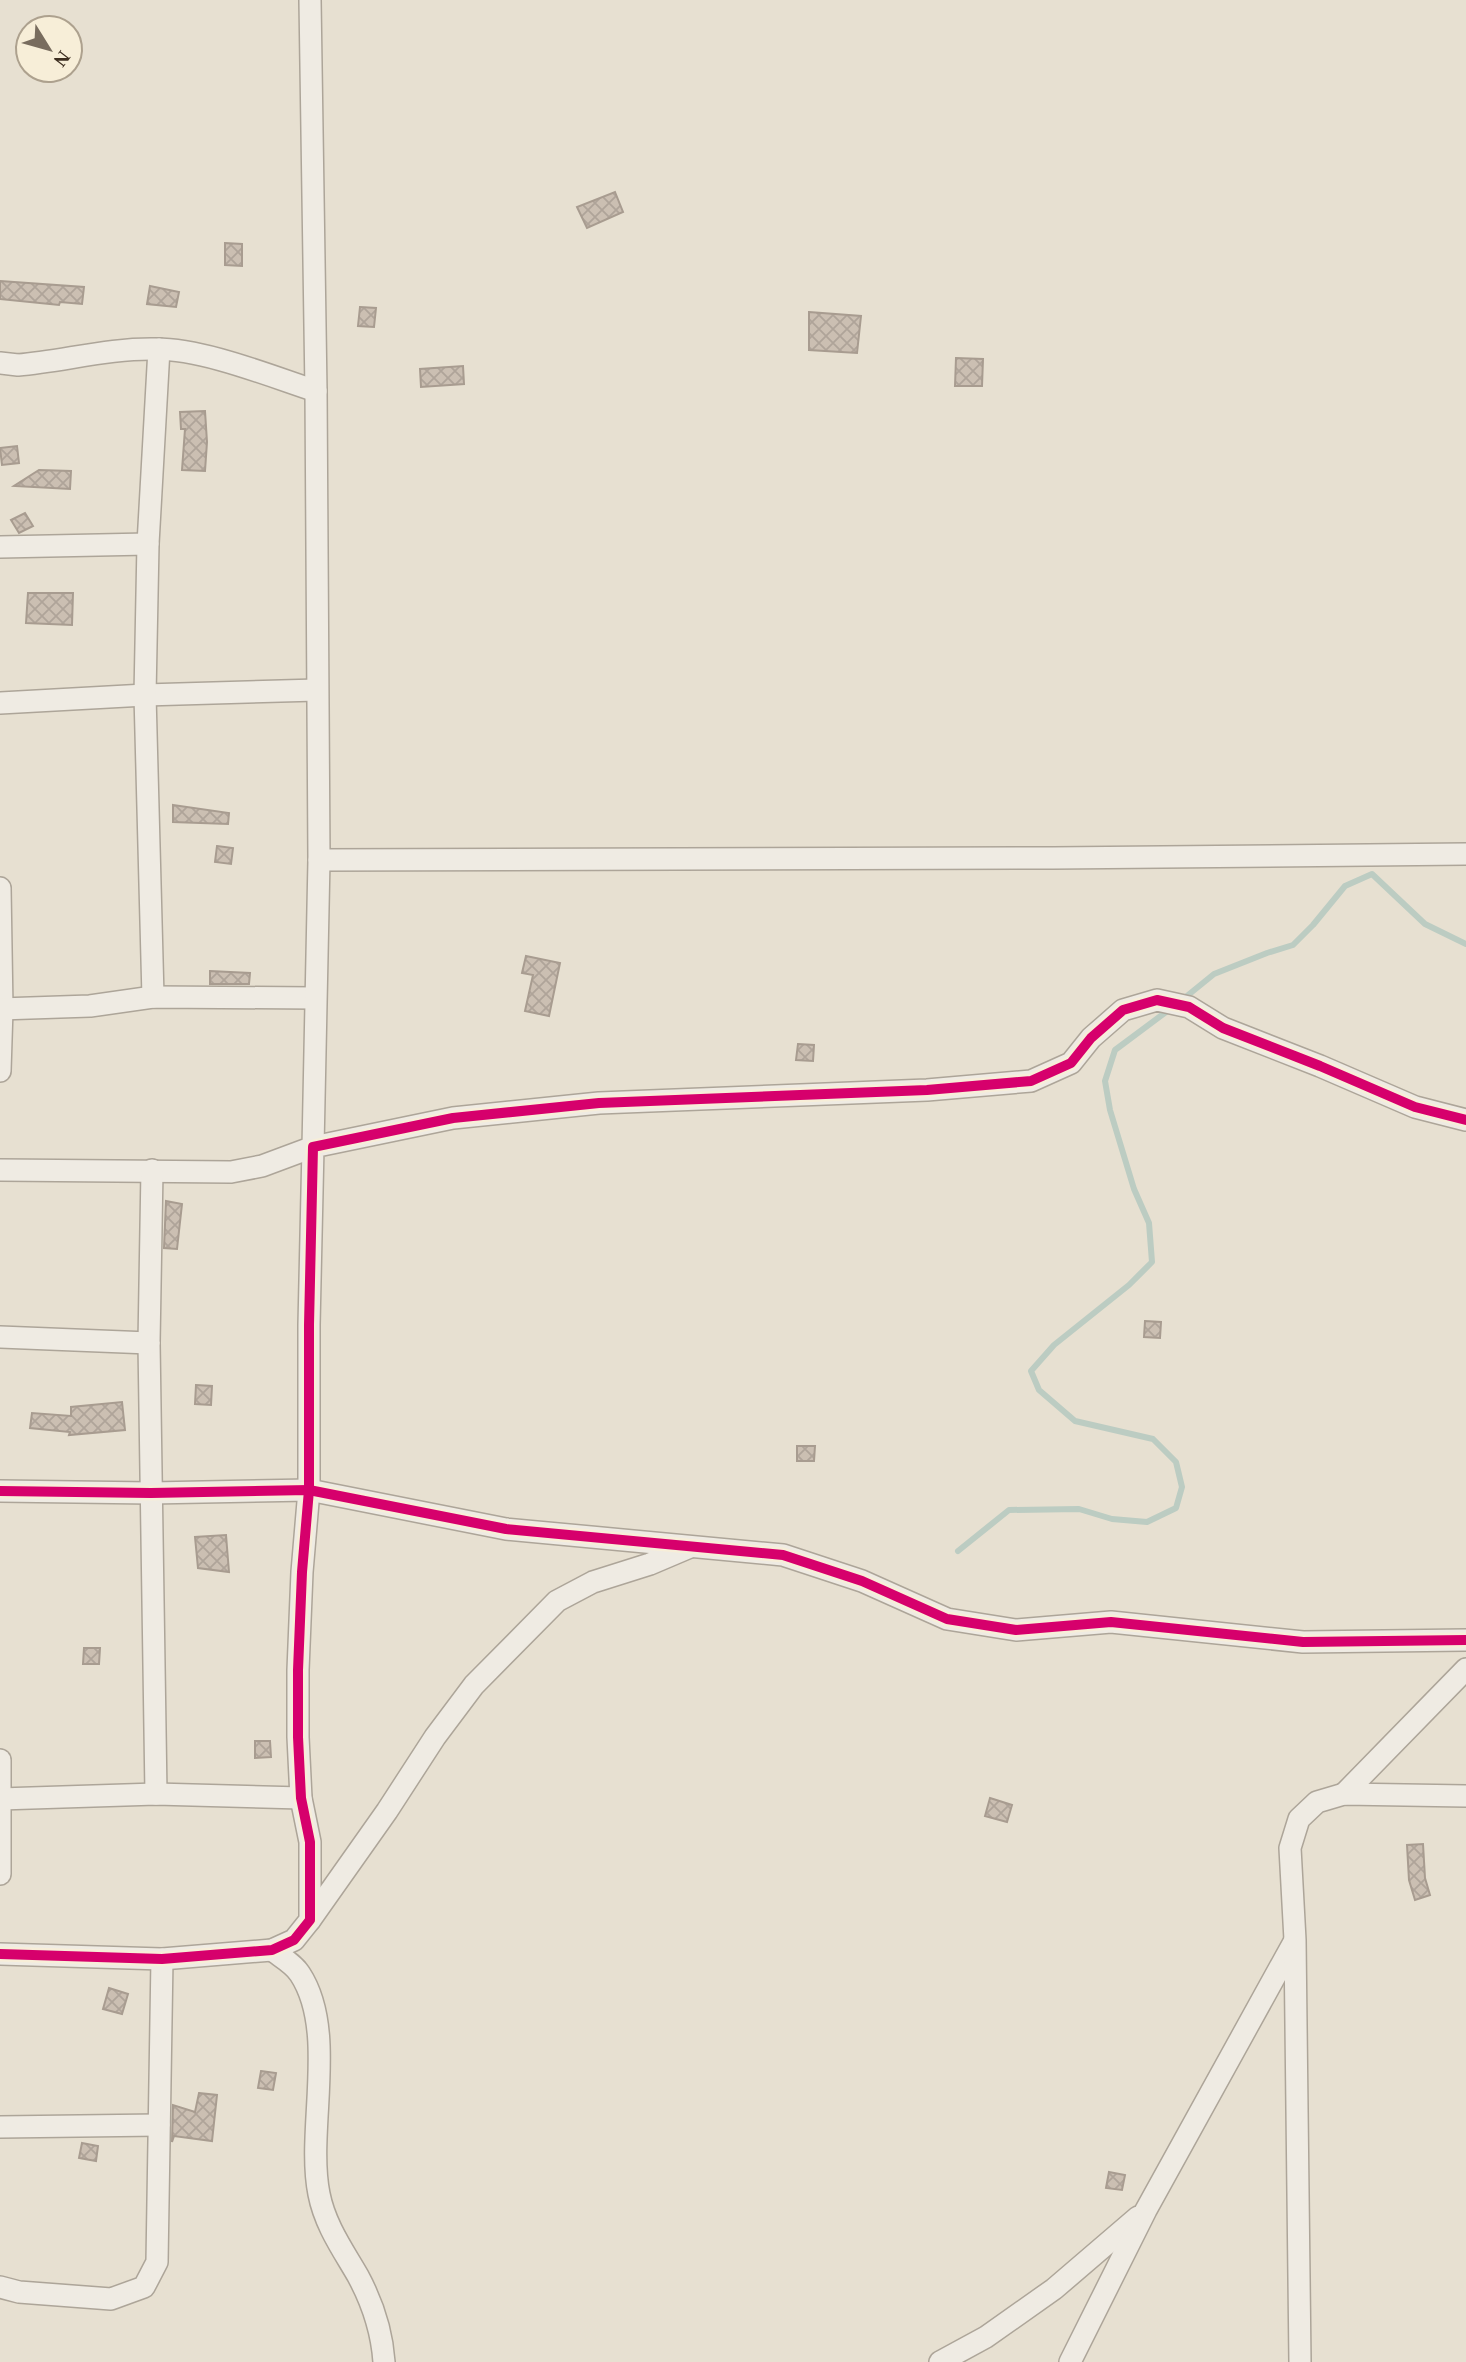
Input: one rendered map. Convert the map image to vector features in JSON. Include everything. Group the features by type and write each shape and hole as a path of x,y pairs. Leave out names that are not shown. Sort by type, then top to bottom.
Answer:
{"street":[{"path":"310,0 319,860 309,1325 309,1490 298,1670 301,1798 310,1842 310,1920"},
{"path":"0,363 45,363 125,349 159,349 230,363 316,391"},
{"path":"153,997 145,695 148,544 159,349"},
{"path":"0,547 148,544"},
{"path":"0,703 317,690"},
{"path":"319,860 1466,854"},
{"path":"0,888 0,1071"},
{"path":"1,1009 90,1006 153,997 315,998"},
{"path":"0,1170 231,1172 262,1166 313,1147 453,1118 599,1103 927,1090 1031,1081 1071,1063 1091,1038 1124,1010 1157,1000 1189,1007 1223,1028 1415,1107 1466,1120"},
{"path":"152,1170 149,1343 156,1794"},
{"path":"0,1337 149,1343"},
{"path":"0,1508 0,1491 151,1493 309,1490 506,1529 783,1555 862,1581 947,1619 1016,1630 1111,1622 1303,1642 1466,1640"},
{"path":"0,1954 162,1959 272,1950 300,1935 435,1737 474,1685 557,1601 593,1582 692,1547"},
{"path":"1344,1794 1466,1670"},
{"path":"0,1760 0,1874"},
{"path":"1,1799 156,1794 301,1798"},
{"path":"1300,2362 1295,1940 1290,1849 1299,1819 1317,1802 1344,1794 1466,1796"},
{"path":"1070,2362 1146,2210 1295,1940"},
{"path":"272,1950 299,1971 312,1996 318,2040 319,2112 316,2137 319,2194 337,2243 358,2277 381,2333 384,2362"},
{"path":"0,2287 19,2292 111,2299 144,2287 157,2262 162,1959"},
{"path":"0,2127 159,2125"},
{"path":"940,2362 986,2337 1054,2289 1146,2210"}],"building":[{"path":"615,192 623,212 587,228 577,207"},
{"path":"225,243 242,244 242,266 225,265"},
{"path":"0,281 84,287 82,304 60,302 59,305 0,299"},
{"path":"150,286 179,292 176,307 147,304"},
{"path":"360,307 376,308 374,327 358,326"},
{"path":"809,312 861,316 857,353 809,350"},
{"path":"956,358 983,359 982,386 955,386"},
{"path":"463,366 464,384 421,387 420,369"},
{"path":"205,411 205,471 182,470 185,429 181,429 180,412"},
{"path":"17,446 19,463 2,465 0,448"},
{"path":"39,470 71,471 70,489 14,486"},
{"path":"25,513 33,526 19,533 11,520"},
{"path":"28,593 73,593 72,625 26,623"},
{"path":"173,805 229,813 228,824 173,822"},
{"path":"217,846 233,848 231,864 215,862"},
{"path":"526,956 560,963 549,1016 525,1011 533,975 522,973"},
{"path":"210,971 250,973 249,984 210,984"},
{"path":"798,1044 814,1045 813,1061 796,1060"},
{"path":"166,1201 182,1204 177,1249 164,1248"},
{"path":"1145,1321 1161,1322 1160,1338 1144,1337"},
{"path":"196,1385 212,1386 211,1405 195,1404"},
{"path":"122,1402 125,1430 69,1435 70,1432 30,1428 32,1413 71,1416 71,1407"},
{"path":"797,1446 815,1446 814,1461 797,1461"},
{"path":"226,1535 229,1572 198,1568 195,1537"},
{"path":"84,1648 100,1648 99,1664 83,1664"},
{"path":"255,1741 270,1741 271,1757 255,1758"},
{"path":"990,1798 1012,1805 1007,1822 985,1816"},
{"path":"1423,1844 1425,1878 1430,1895 1415,1900 1409,1880 1407,1845"},
{"path":"109,1988 128,1994 122,2014 103,2009"},
{"path":"261,2071 276,2073 273,2090 258,2088"},
{"path":"199,2093 217,2095 212,2141 174,2136 172,2142 173,2105 195,2112"},
{"path":"82,2143 98,2146 96,2161 79,2158"},
{"path":"1109,2172 1125,2175 1122,2190 1106,2188"}],"waterway":[{"path":"1182,1000 1214,974 1293,945 1345,886 1372,874 1425,924 1466,944"},
{"path":"958,1551 1009,1510 1079,1509 1112,1519 1147,1522 1176,1508 1182,1487 1176,1462 1153,1439 1075,1421 1039,1390 1031,1371 1054,1345 1129,1285 1152,1262 1149,1223 1134,1189 1110,1110 1105,1081 1115,1050 1170,1009"}],"cycle path":[{"path":"0,1954 162,1959 272,1950 294,1940 310,1920 310,1842 301,1798 298,1670 309,1490 313,1147 453,1118 599,1103 927,1090 1031,1081 1071,1063 1091,1038 1123,1010 1157,1000 1189,1007 1223,1028 1415,1107 1466,1120"},
{"path":"0,1491 151,1493 309,1490 506,1529 783,1555 862,1581 947,1619 1016,1630 1111,1622 1303,1642 1466,1640"}]}
